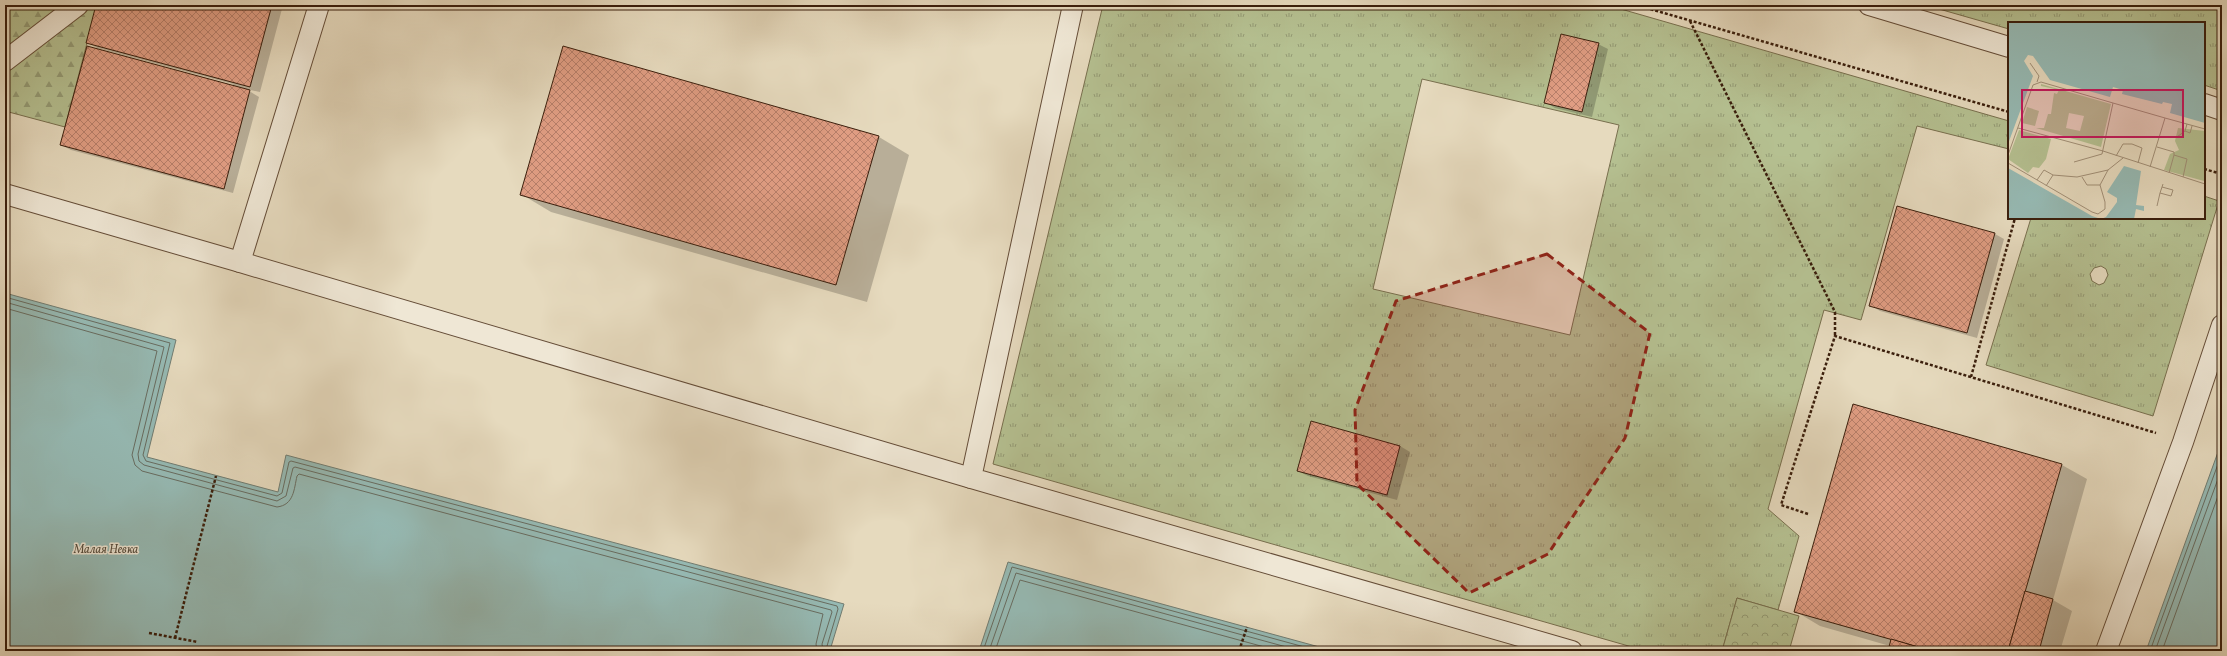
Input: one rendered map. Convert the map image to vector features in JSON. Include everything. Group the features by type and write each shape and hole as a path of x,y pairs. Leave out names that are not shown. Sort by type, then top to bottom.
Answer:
{"lane":[{"path":"5,61 78,5"},
{"path":"240,262 319,5"},
{"path":"971,478 1074,5"},
{"path":"1869,5 2008,47"},
{"path":"2205,104 2222,110"},
{"path":"5,194 971,478 1572,651"},
{"path":"2106,651 2183,442 2222,325"}],"path":[{"path":"1636,5 2008,112"},
{"path":"1690,21 1835,312 1835,336 1781,505 1808,514"},
{"path":"2205,169 2222,174"},
{"path":"1971,377 2015,219"},
{"path":"1835,336 2183,442"},
{"path":"175,638 216,476"},
{"path":"1238,651 1247,626"},
{"path":"149,633 198,642"}],"highlighted area":[{"path":"1547,254 1650,333 1625,438 1548,554 1469,593 1357,484 1355,410 1396,301"}],"green space":[{"path":"5,5 97,5 65,127 5,111"},
{"path":"1103,5 1607,5 2008,121 2008,149 1917,126 1861,320 1824,310 1768,509 1799,536 1778,610 1737,598 1722,651 1646,651 993,464","holes":["1422,79 1619,125 1570,335 1373,289"]},
{"path":"1925,5 2222,5 2222,91 2205,85 2205,22 2008,22 2008,29"},
{"path":"2205,196 2219,201 2153,416 1986,365 2031,219 2205,219","holes":["2101,266 2106,269 2108,275 2104,283 2099,285 2092,281 2090,274 2094,268"]},
{"path":"1737,598 1799,616 1789,651 1722,651"}],"water":[{"name":"Малая Невка","path":"5,293 176,340 147,457 278,492 286,455 844,604 831,647 843,651 5,651"},
{"path":"2222,441 2222,651 2146,651"},
{"path":"1008,562 1334,651 979,651"}],"building":[{"path":"96,5 272,5 250,87 86,43"},
{"path":"1561,34 1599,43 1582,112 1544,103"},
{"path":"87,46 250,90 224,189 60,145"},
{"path":"563,46 879,136 836,285 520,195"},
{"path":"1897,206 1995,233 1967,333 1869,306"},
{"path":"1853,404 2062,464 2008,651 1932,651 1794,612"},
{"path":"1311,421 1400,446 1387,495 1297,471"},
{"path":"2025,591 2053,599 2039,651 2008,651"},
{"path":"1891,639 1932,651 1888,651"}]}
